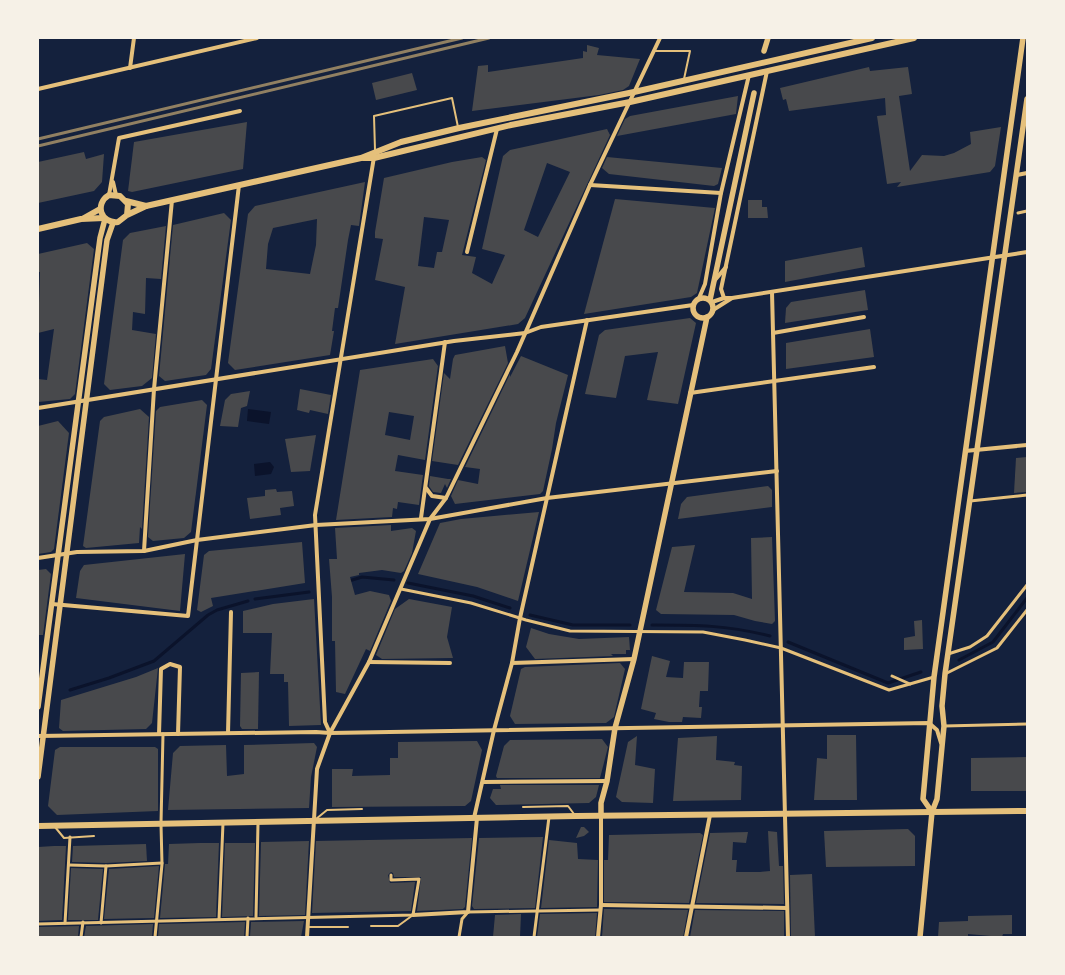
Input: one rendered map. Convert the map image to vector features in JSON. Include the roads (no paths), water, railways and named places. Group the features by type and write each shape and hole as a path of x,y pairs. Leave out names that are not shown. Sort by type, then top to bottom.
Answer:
{"main road":[{"path":"361,158 375,151 401,142 459,128 634,92 872,38"},
{"path":"38,229 81,220 105,219 114,223 122,221 127,215 146,206 361,158 374,158 497,129 630,102 914,38"},
{"path":"105,219 100,209 102,202 109,195 116,195 126,201 146,206"},
{"path":"126,201 128,207 127,215"},
{"path":"81,220 100,209"},
{"path":"38,826 258,823 549,816 1027,811"}],"street":[{"path":"130,68 134,38"},
{"path":"38,89 257,38"},
{"path":"307,937 317,769 330,734 369,662 430,519 446,498 525,333 590,185 660,38"},
{"path":"764,51 768,38"},
{"path":"932,812 924,799 934,677 1023,38"},
{"path":"724,298 721,289 767,71"},
{"path":"713,310 706,300 705,284 721,193 749,75"},
{"path":"706,300 715,280 754,93"},
{"path":"920,937 932,812 937,799 944,726 942,706 948,654 1005,255 1024,135 1027,99"},
{"path":"109,195 113,182 119,138 240,112"},
{"path":"467,252 497,129"},
{"path":"330,734 325,722 315,516 375,151"},
{"path":"1017,175 1027,173"},
{"path":"113,182 116,195"},
{"path":"52,604 188,616 239,185"},
{"path":"590,185 721,193"},
{"path":"144,550 154,389 172,200"},
{"path":"1018,213 1027,211"},
{"path":"38,707 100,238 105,219"},
{"path":"38,777 41,736 67,553 107,240 114,223"},
{"path":"38,408 445,342 525,333 541,327 693,305 706,300 732,298 1027,252"},
{"path":"715,280 727,266"},
{"path":"772,292 788,937"},
{"path":"598,937 600,910 602,905 601,803 607,781 615,728 634,658 707,317 713,310 732,298"},
{"path":"693,305 693,311 698,317 707,317"},
{"path":"773,333 864,317"},
{"path":"459,937 462,919 468,912 476,818 494,730 512,663 520,618 587,320"},
{"path":"421,518 445,342"},
{"path":"690,393 874,367"},
{"path":"965,451 1027,445"},
{"path":"38,558 58,556 67,553 144,550 197,540 316,525 412,520 421,518 430,519 547,498 777,471"},
{"path":"426,488 432,496 446,498"},
{"path":"970,500 1027,495"},
{"path":"948,654 970,647 987,636 1027,585"},
{"path":"401,589 472,603 520,618 570,631 703,632 781,648 889,690 934,677"},
{"path":"946,674 997,648 1027,610"},
{"path":"228,733 231,612"},
{"path":"512,663 634,658"},
{"path":"369,662 450,663"},
{"path":"155,937 158,920 162,863 161,669 170,664 180,667 178,734"},
{"path":"892,676 910,684"},
{"path":"41,736 228,733 330,734 494,730 929,724 937,730 942,744"},
{"path":"944,726 1027,724"},
{"path":"484,782 607,781"},
{"path":"686,937 710,815"},
{"path":"534,937 549,816"},
{"path":"219,919 223,823"},
{"path":"256,917 258,823"},
{"path":"65,923 70,838"},
{"path":"69,865 106,866 162,863"},
{"path":"101,923 106,866"},
{"path":"391,875 391,880 419,879 413,915"},
{"path":"602,905 787,908"},
{"path":"38,924 256,917 600,910"},
{"path":"247,937 248,918"},
{"path":"81,937 83,922"}],"lane":[{"path":"654,51 690,51 684,81"},
{"path":"375,151 374,116 452,98 459,128"},
{"path":"523,807 568,806 576,816"},
{"path":"314,821 327,810 362,809"},
{"path":"54,826 64,838 94,836"},
{"path":"371,926 398,926 413,915"},
{"path":"308,927 348,927"}],"water":[{"path":"248,409 271,412 269,424 247,421"},
{"path":"270,462 274,467 271,474 255,476 254,464"}],"waterway":[{"path":"349,581 362,577 394,580"},
{"path":"408,583 473,596 510,608"},
{"path":"255,599 309,592"},
{"path":"959,660 993,642 1027,598"},
{"path":"70,690 109,678 154,661 208,615 217,610 248,601"},
{"path":"530,615 573,625 630,625"},
{"path":"652,625 711,626 754,632 770,636"},
{"path":"788,642 888,683 921,672"}],"railway":[{"path":"38,139 462,38"},
{"path":"38,146 489,38"}]}
